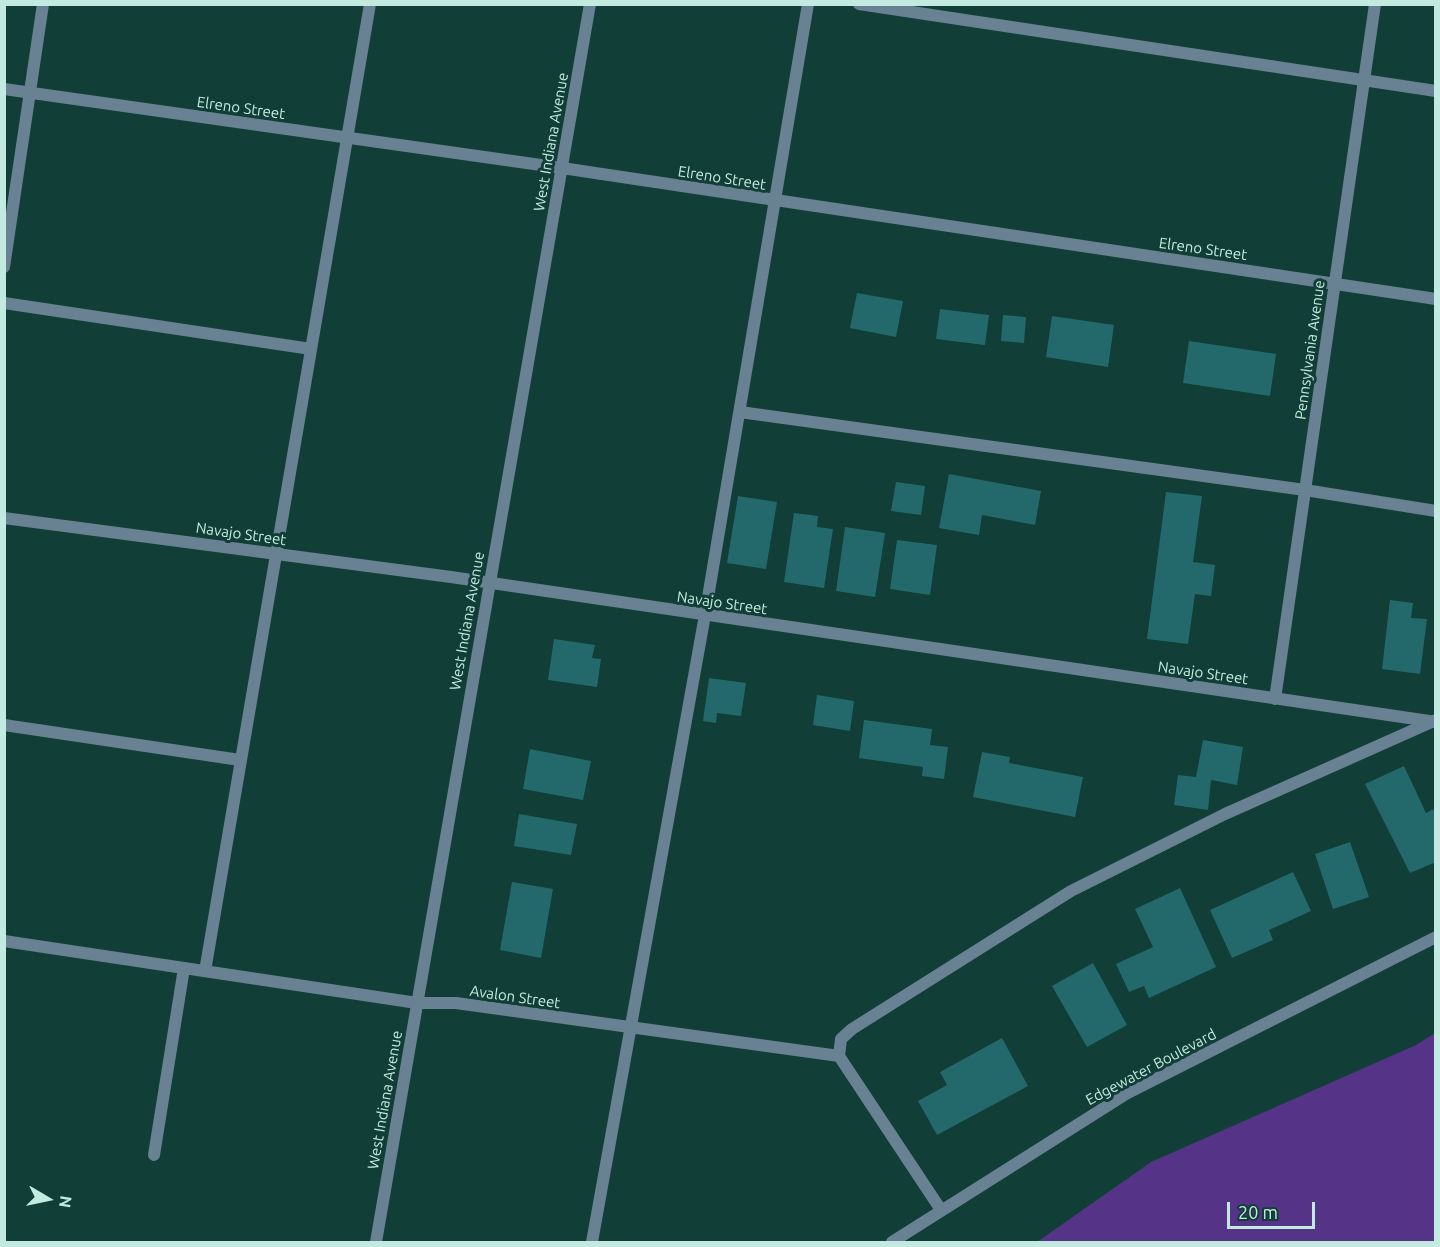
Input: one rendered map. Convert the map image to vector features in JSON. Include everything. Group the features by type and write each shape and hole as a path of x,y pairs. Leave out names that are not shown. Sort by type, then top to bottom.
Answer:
{"street":[{"path":"4,267 43,4"},
{"path":"205,971 370,4"},
{"name":"West Indiana Avenue","path":"376,1242 488,582 590,4"},
{"path":"592,1242 705,615 808,4"},
{"path":"859,4 1436,92"},
{"name":"Pennsylvania Avenue","path":"1275,699 1376,4"},
{"name":"Elreno Street","path":"4,89 562,168 776,202 1436,299"},
{"path":"4,303 311,349"},
{"path":"740,412 1305,490 1436,511"},
{"name":"Navajo Street","path":"4,518 488,582 1435,721"},
{"path":"941,1210 839,1056 841,1039 852,1029 1071,891 1225,814 1435,721"},
{"path":"4,725 240,760"},
{"name":"Edgewater Boulevard","path":"892,1242 1126,1095 1436,936"},
{"name":"Avalon Street","path":"4,941 417,1003 456,1003 839,1056"},
{"path":"154,1155 184,968"}],"shaded area":[{"path":"1435,1033 1435,1242 1037,1242 1151,1162 1416,1045"}],"building":[{"path":"857,293 903,301 896,337 850,328"},
{"path":"940,309 989,315 985,345 936,339"},
{"path":"1003,315 1026,317 1024,343 1001,341"},
{"path":"1052,316 1114,325 1108,367 1046,357"},
{"path":"1189,341 1276,354 1270,396 1183,383"},
{"path":"949,474 1041,491 1035,525 982,515 979,535 939,528"},
{"path":"896,482 925,486 921,515 891,511"},
{"path":"1166,492 1202,496 1193,562 1215,565 1211,596 1195,594 1188,644 1147,639"},
{"path":"738,496 777,502 766,569 727,563"},
{"path":"794,513 818,516 817,527 833,529 824,588 784,582"},
{"path":"845,527 885,533 875,597 836,591"},
{"path":"897,540 937,545 930,595 890,589"},
{"path":"1390,600 1413,603 1411,618 1427,619 1420,674 1382,669"},
{"path":"554,639 595,645 592,658 601,659 597,687 548,680"},
{"path":"709,678 746,683 741,716 717,713 716,723 703,721"},
{"path":"817,695 854,701 850,731 813,725"},
{"path":"864,720 932,729 930,745 948,747 944,779 922,776 923,767 859,758"},
{"path":"1203,740 1243,747 1237,785 1211,780 1208,810 1174,805 1178,775 1196,777"},
{"path":"530,749 591,761 583,800 523,789"},
{"path":"982,752 1010,757 1009,763 1083,777 1075,817 973,797"},
{"path":"1404,766 1426,813 1433,809 1436,816 1436,862 1410,873 1365,784"},
{"path":"519,814 577,824 571,855 514,846"},
{"path":"1350,842 1369,897 1333,909 1315,854"},
{"path":"1293,872 1311,911 1269,930 1273,940 1232,958 1210,910"},
{"path":"512,882 553,889 541,958 500,950"},
{"path":"1180,888 1216,967 1149,998 1144,986 1129,992 1116,964 1153,947 1135,909"},
{"path":"1093,963 1127,1025 1087,1047 1052,986"},
{"path":"1002,1038 1028,1086 937,1135 918,1101 947,1085 940,1072"}]}
